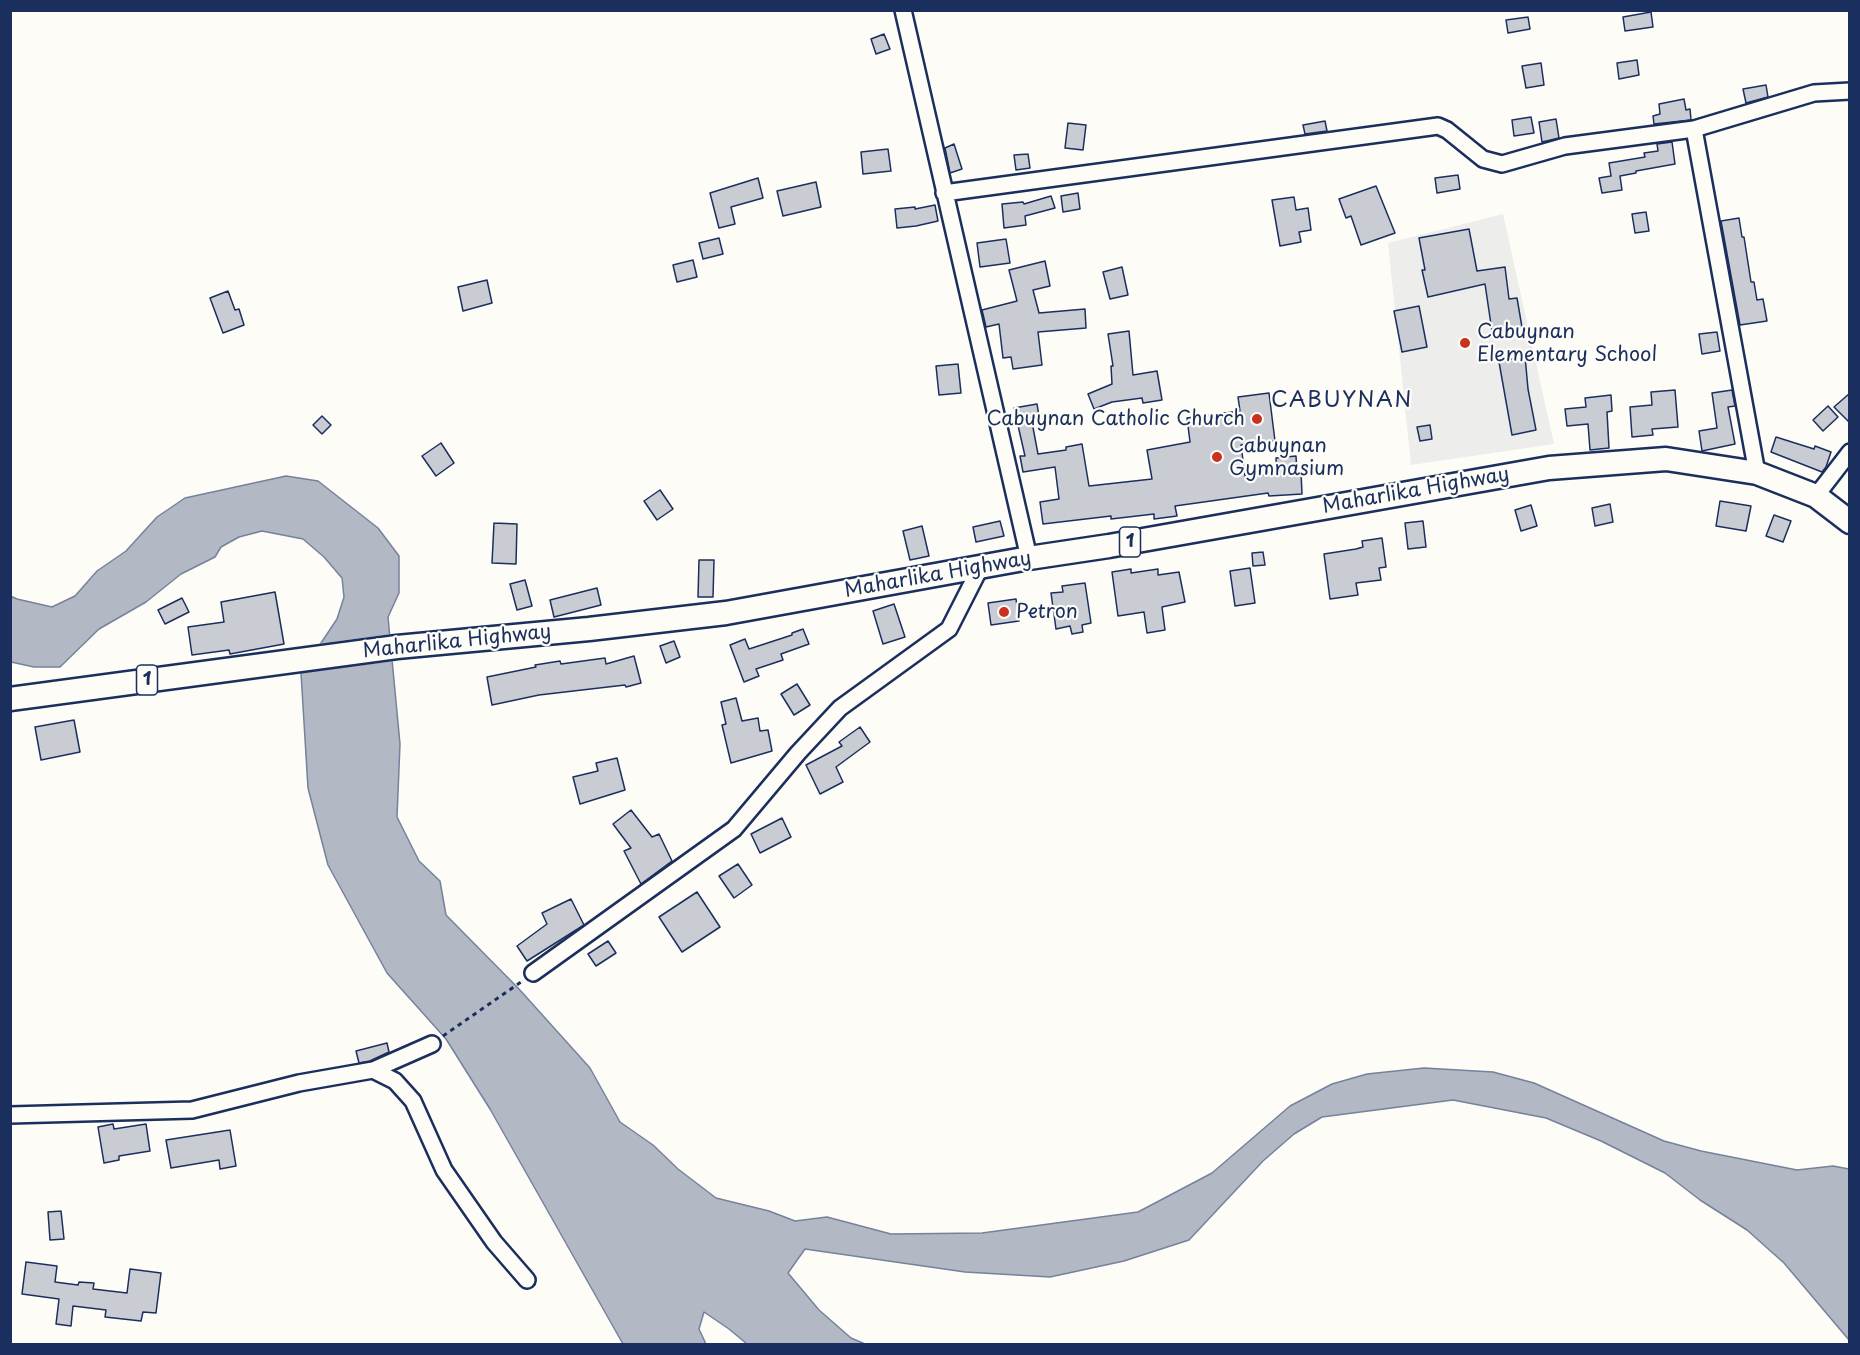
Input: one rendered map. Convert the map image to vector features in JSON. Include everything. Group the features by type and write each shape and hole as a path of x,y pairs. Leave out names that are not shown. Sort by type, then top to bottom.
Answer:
{"highway":[{"name":"Maharlika Highway","path":"10,699 397,647 590,629 726,613 981,566 1109,546 1549,468 1666,459 1756,473 1816,496 1850,522"}],"street":[{"path":"903,10 1029,558"},
{"path":"944,193 1438,126 1448,130 1483,159 1502,164 1565,146 1694,129 1814,93 1850,91"},
{"path":"1694,129 1756,473"},
{"path":"1816,496 1850,452"},
{"path":"533,973 734,829 798,753 840,708 949,629 981,566"},
{"path":"10,1115 192,1110 299,1083 373,1070 432,1044"},
{"path":"373,1070 395,1081 413,1101 444,1170 494,1242 527,1280"}],"path":[{"path":"432,1044 533,973"}],"shaded area":[{"name":"Cabuynan Elementary School","path":"1503,214 1554,444 1411,465 1388,243"},
{"path":"286,476 318,481 378,528 399,556 399,593 388,617 400,744 397,817 419,861 440,881 446,915 519,989 590,1068 620,1122 653,1145 678,1169 716,1198 769,1211 795,1221 827,1217 891,1234 982,1233 1138,1212 1212,1173 1290,1106 1332,1084 1367,1074 1424,1068 1493,1072 1534,1083 1664,1141 1701,1151 1797,1170 1833,1166 1849,1169 1849,1340 1784,1263 1747,1230 1700,1200 1665,1173 1601,1141 1546,1118 1453,1100 1322,1117 1294,1134 1263,1161 1189,1240 1124,1261 1050,1277 965,1272 805,1249 788,1273 819,1310 851,1338 865,1344 747,1344 704,1312 699,1329 706,1344 623,1344 490,1109 446,1039 387,973 328,865 308,788 301,673 337,619 344,597 342,578 324,557 303,539 262,531 239,537 221,547 215,557 181,574 146,602 99,629 60,667 34,667 11,662 10,596 52,607 75,596 97,571 126,551 157,517 185,498"}],"pier":[{"path":"392,634 395,661 298,673 317,644"}],"building":[{"path":"1651,12 1653,27 1625,31 1623,17"},
{"path":"1528,17 1530,29 1508,33 1506,20"},
{"path":"884,34 890,49 876,54 871,39"},
{"path":"1637,60 1639,75 1619,79 1617,63"},
{"path":"1541,63 1544,85 1526,88 1522,66"},
{"path":"1766,85 1768,97 1746,103 1743,89"},
{"path":"1684,99 1686,110 1690,109 1691,120 1654,124 1653,116 1660,114 1659,104"},
{"path":"1531,117 1534,133 1514,136 1512,120"},
{"path":"1556,119 1559,138 1542,142 1539,122"},
{"path":"1325,121 1327,131 1305,134 1303,125"},
{"path":"1068,123 1086,125 1083,150 1065,148"},
{"path":"1672,142 1675,164 1620,176 1622,190 1602,193 1599,178 1611,176 1609,163 1645,157 1644,153 1658,151 1657,144"},
{"path":"954,144 962,169 950,173 945,148"},
{"path":"888,149 891,171 863,174 861,152"},
{"path":"1028,154 1030,168 1016,170 1014,155"},
{"path":"1458,175 1460,189 1437,193 1435,178"},
{"path":"758,178 763,198 731,207 735,224 719,228 710,193"},
{"path":"816,182 821,207 783,216 777,191"},
{"path":"1376,186 1395,233 1361,245 1351,216 1346,218 1339,199"},
{"path":"1078,193 1080,209 1063,212 1061,196"},
{"path":"1051,196 1055,208 1025,216 1026,225 1004,228 1002,204 1023,202 1024,204"},
{"path":"1294,197 1296,210 1308,208 1311,230 1299,232 1301,242 1280,246 1272,200"},
{"path":"935,205 938,221 897,228 895,209 915,207 915,209"},
{"path":"1646,212 1649,231 1635,233 1632,214"},
{"path":"1739,218 1751,282 1754,282 1757,300 1763,299 1767,321 1740,325 1721,221"},
{"path":"1469,229 1477,271 1505,267 1509,299 1517,298 1523,333 1493,338 1485,284 1428,297 1422,270 1425,270 1419,238"},
{"path":"719,238 723,254 703,259 699,243"},
{"path":"1006,239 1010,263 980,267 977,243"},
{"path":"693,260 697,277 677,282 673,265"},
{"path":"1045,261 1050,286 1033,290 1039,313 1085,309 1086,328 1038,332 1042,365 1013,369 1011,357 1003,358 999,324 986,327 982,310 1017,301 1009,270"},
{"path":"1122,267 1128,295 1110,299 1103,272"},
{"path":"487,280 492,303 463,311 458,287"},
{"path":"228,291 235,310 239,309 244,325 223,333 210,298"},
{"path":"1419,306 1427,347 1402,352 1394,311"},
{"path":"1129,331 1133,375 1157,371 1162,400 1143,403 1142,398 1112,402 1094,409 1088,394 1112,384 1111,366 1113,366 1108,334"},
{"path":"1717,332 1720,351 1702,354 1699,334"},
{"path":"1525,356 1528,389 1536,430 1512,435 1499,362"},
{"path":"958,364 961,393 939,395 936,366"},
{"path":"1675,390 1678,427 1652,429 1653,435 1632,437 1630,407 1652,405 1651,392"},
{"path":"1732,390 1735,406 1728,407 1735,444 1702,451 1699,431 1717,428 1712,393"},
{"path":"1269,393 1275,441 1241,445 1245,476 1277,474 1276,458 1296,456 1297,473 1301,472 1302,494 1269,496 1268,493 1175,506 1177,516 1154,519 1154,514 1111,519 1111,516 1043,524 1040,502 1059,499 1055,467 1023,472 1020,456 1025,456 1014,408 1037,404 1039,416 1031,417 1038,454 1066,450 1066,447 1082,444 1089,486 1152,479 1147,450 1190,442 1187,418 1240,411 1238,397"},
{"path":"1850,393 1850,423 1834,407"},
{"path":"1611,395 1612,411 1607,412 1609,448 1590,450 1588,424 1567,426 1565,409 1586,407 1585,398"},
{"path":"1828,406 1838,417 1823,431 1813,420"},
{"path":"322,416 331,425 322,434 313,425"},
{"path":"1430,425 1432,439 1420,441 1417,427"},
{"path":"1776,437 1831,452 1826,467 1822,472 1771,452"},
{"path":"441,443 454,463 436,476 422,456"},
{"path":"660,490 673,509 657,520 644,501"},
{"path":"1720,501 1751,506 1746,531 1716,526"},
{"path":"1610,504 1613,522 1595,526 1592,508"},
{"path":"1531,505 1537,526 1521,531 1515,510"},
{"path":"1774,515 1791,521 1783,542 1766,536"},
{"path":"1000,521 1004,536 976,542 973,527"},
{"path":"1423,521 1426,547 1408,549 1405,523"},
{"path":"494,523 517,524 516,564 492,563"},
{"path":"922,526 929,556 910,560 903,531"},
{"path":"1382,538 1386,567 1379,568 1381,580 1356,583 1358,595 1330,599 1324,554 1356,549 1363,547 1362,541"},
{"path":"1263,552 1265,565 1253,566 1252,553"},
{"path":"699,560 714,560 713,597 698,597"},
{"path":"1250,568 1255,603 1235,606 1230,571"},
{"path":"1131,569 1131,573 1158,569 1158,575 1179,572 1185,602 1162,607 1165,630 1147,633 1144,612 1118,616 1112,572"},
{"path":"525,580 532,606 517,610 510,584"},
{"path":"1085,583 1091,623 1082,625 1083,632 1072,634 1070,626 1056,629 1051,593 1063,592 1062,586"},
{"path":"597,588 601,605 554,617 550,600"},
{"path":"275,592 284,644 230,654 229,650 192,655 188,627 224,622 221,602"},
{"path":"182,598 189,612 165,624 158,610"},
{"name":"Petron","path":"1016,599 1019,621 991,625 988,603"},
{"path":"894,604 905,637 883,644 873,611"},
{"path":"803,629 809,644 781,654 783,660 756,669 759,676 744,682 730,645 745,639 749,649 792,635"},
{"path":"674,641 680,657 666,663 660,646"},
{"path":"634,656 641,683 626,687 625,685 539,695 492,705 487,677 560,661 561,664 605,658 606,664"},
{"path":"797,684 810,705 794,715 781,694"},
{"path":"736,698 742,721 758,718 760,731 768,730 772,751 731,763 722,725 726,724 721,702"},
{"path":"74,720 80,752 41,760 35,727"},
{"path":"860,727 870,742 836,767 843,782 820,794 806,765 842,746 839,742"},
{"path":"617,758 625,790 580,804 573,777 598,771 596,763"},
{"path":"631,810 652,837 659,834 672,861 641,884 624,851 631,848 613,824"},
{"path":"782,818 791,837 760,853 751,834"},
{"path":"738,864 752,885 734,898 719,876"},
{"path":"697,892 720,927 682,952 659,917"},
{"path":"571,899 584,925 527,961 517,946 547,924 542,913"},
{"path":"608,941 616,953 596,966 588,954"},
{"path":"387,1043 389,1052 370,1061 359,1063 356,1051"},
{"path":"113,1124 114,1129 146,1124 150,1151 119,1156 119,1160 104,1163 98,1127"},
{"path":"230,1130 236,1166 220,1169 219,1160 171,1168 166,1140"},
{"path":"61,1211 64,1239 50,1240 48,1212"},
{"path":"26,1262 57,1266 55,1282 78,1285 79,1282 94,1283 93,1289 127,1293 130,1269 161,1273 156,1313 143,1312 141,1321 105,1317 106,1310 73,1306 71,1326 56,1324 59,1299 22,1294"}],"place":[{"name":"Cabuynan Elementary School","path":"1465,343"},
{"name":"Cabuynan Catholic Church","path":"1257,419"},
{"name":"Cabuynan Gymnasium","path":"1217,457"},
{"name":"Petron","path":"1004,612"}],"district":[{"name":"CABUYNAN","path":"1342,401"}]}
